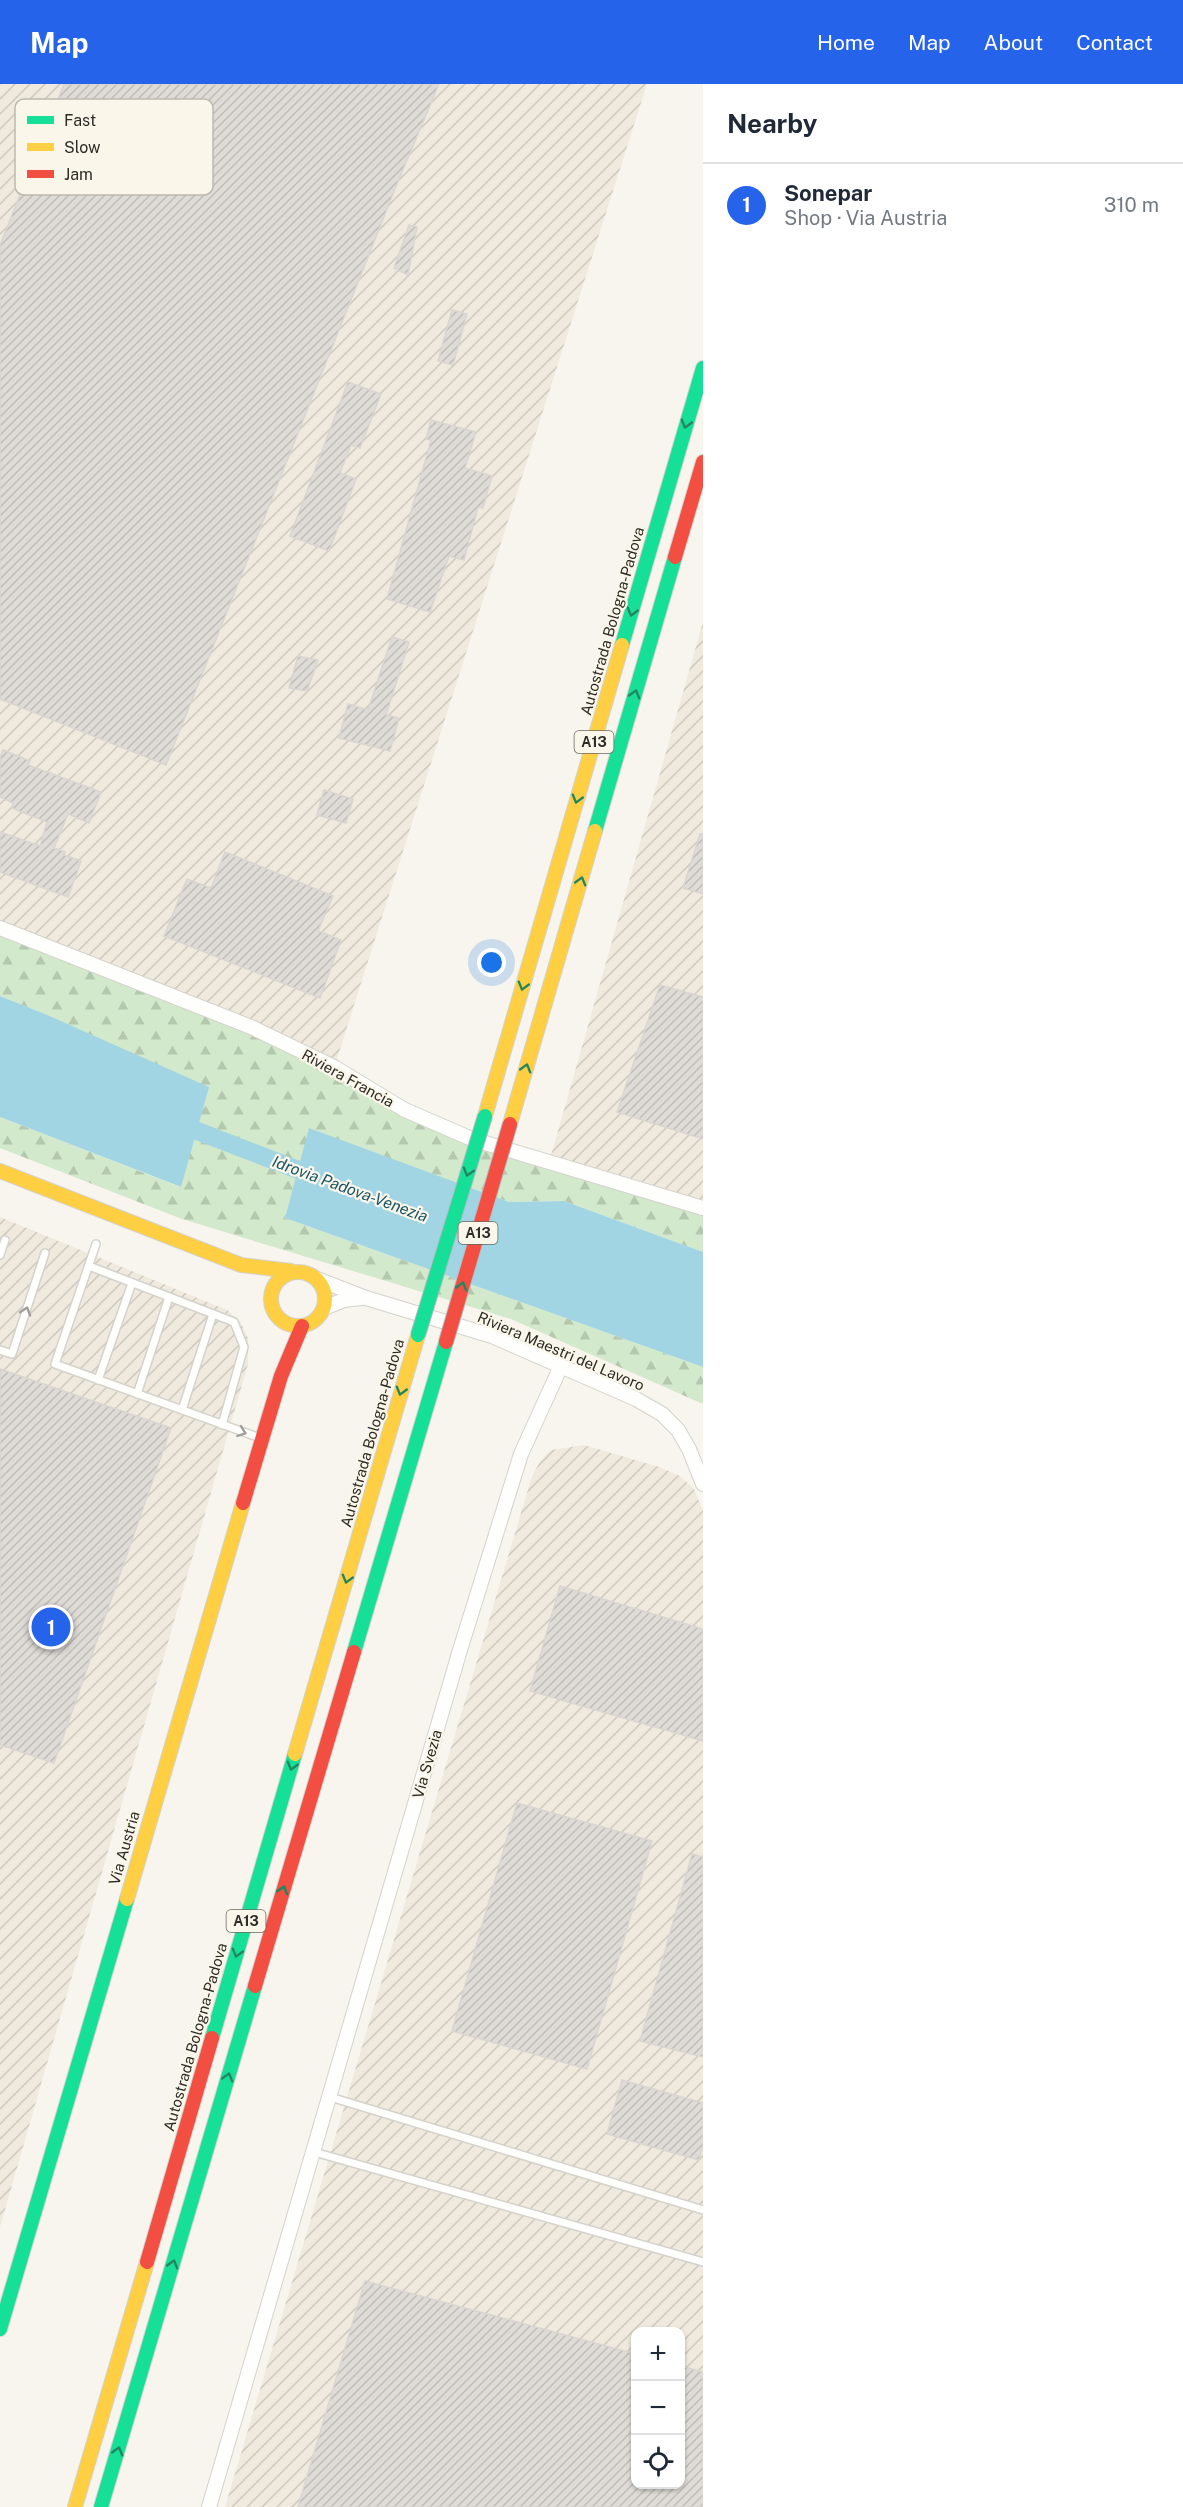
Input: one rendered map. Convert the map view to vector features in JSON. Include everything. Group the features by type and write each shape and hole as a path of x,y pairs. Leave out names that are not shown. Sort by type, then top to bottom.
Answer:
{"main road":[{"name":"Autostrada Bologna-Padova","path":"75,2507 703,368"},
{"name":"A13","path":"101,2507 446,1342 703,462"},
{"name":"Riviera Maestri del Lavoro","path":"0,1171 241,1265 309,1273 317,1279"},
{"name":"Riviera Maestri del Lavoro","path":"241,1265 270,1295 273,1312 279,1319"},
{"path":"270,1295 277,1280 291,1271"},
{"path":"317,1279 325,1292 324,1308"},
{"name":"Riviera Maestri del Lavoro","path":"302,1326 311,1323 324,1308"},
{"path":"279,1319 290,1325 302,1326"},
{"name":"Via Austria","path":"279,1319 283,1347 281,1376"},
{"name":"Via Austria","path":"0,2329 262,1439 281,1376 302,1326"}],"street":[{"name":"Riviera Francia","path":"0,928 251,1027 334,1067 405,1110 472,1139 703,1208"},
{"name":"Riviera Maestri del Lavoro","path":"317,1279 366,1298 492,1336 636,1399 662,1414 684,1440 703,1484"},
{"name":"Riviera Maestri del Lavoro","path":"324,1308 344,1300 366,1298"},
{"name":"Via Svezia","path":"209,2507 460,1650 521,1454 561,1366"}],"lane":[{"path":"0,1255 5,1240"},
{"path":"96,1244 55,1364 262,1439"},
{"path":"0,1350 12,1354 45,1253"},
{"path":"89,1266 234,1322 244,1347 222,1425"},
{"path":"98,1380 132,1283"},
{"path":"137,1394 170,1297"},
{"path":"182,1410 213,1314"},
{"path":"330,2097 703,2210"},
{"path":"314,2152 703,2262"}],"shaded area":[{"path":"0,84 647,84 335,1065 0,925"},
{"path":"703,622 703,1207 548,1166"},
{"path":"0,1217 227,1310 240,1321 248,1338 248,1364 0,2227"},
{"path":"584,1445 659,1467 680,1476 694,1489 703,1511 703,2507 225,2507 532,1476 541,1460 551,1450"}],"green space":[{"path":"0,929 251,1027 405,1110 703,1208 703,1252 564,1201 509,1202 310,1129 285,1218 703,1367 703,1404 511,1319 182,1219 0,1148 0,1117 180,1187 45,1014 0,996"}],"water":[{"path":"0,996 209,1087 181,1187 0,1117"},
{"path":"309,1128 509,1202 564,1201 703,1252 703,1367 285,1218"}],"building":[{"path":"64,84 439,84 166,765 0,699 0,245 20,195 213,195 213,99 58,99"},
{"path":"409,225 417,227 408,275 394,268"},
{"path":"452,310 467,314 453,365 438,361"},
{"path":"348,382 381,394 360,448 351,445 340,473 356,479 329,551 290,536"},
{"path":"431,420 476,432 465,468 492,476 483,508 478,507 464,560 449,556 430,612 387,599 431,440 426,439"},
{"path":"392,637 409,642 386,715 399,718 390,751 339,738 348,704 368,710"},
{"path":"298,656 318,660 307,691 289,688"},
{"path":"3,750 30,761 28,765 101,792 89,823 68,814 54,848 65,852 64,855 81,861 68,897 0,872 0,832 40,846 47,822 12,808 13,803 0,797 0,758"},
{"path":"324,790 353,799 346,823 317,815"},
{"path":"700,834 703,834 703,894 683,888"},
{"path":"225,852 333,896 318,931 341,940 320,998 164,936 187,879 211,888"},
{"path":"660,985 703,997 703,1139 617,1112"},
{"path":"0,1369 171,1428 54,1763 0,1745"},
{"path":"560,1586 703,1629 703,1741 530,1691"},
{"path":"517,1803 652,1841 587,2069 452,2031"},
{"path":"692,1854 703,1857 703,2057 640,2041"},
{"path":"622,2080 703,2103 703,2146 699,2160 607,2134"},
{"path":"365,2281 631,2353 631,2489 685,2489 685,2367 703,2372 703,2507 298,2507"}],"waterway":[{"name":"Idrovia Padova-Venezia","path":"174,1122 319,1178"}],"traffic: fast":[{"path":"622,645 703,368"},
{"path":"595,831 675,557"},
{"path":"418,1335 485,1116"},
{"path":"354,1652 446,1342"},
{"path":"212,2038 295,1754"},
{"path":"0,2329 127,1899"},
{"path":"101,2507 255,1986"}],"traffic: slow":[{"path":"485,1116 622,645"},
{"path":"510,1124 595,831"},
{"path":"0,1171 241,1265 291,1271"},
{"path":"293,1272 303,1272 313,1276 321,1284 325,1299 321,1314 313,1322 303,1326 293,1326 283,1322 275,1314 271,1304 271,1294 275,1284 283,1276 293,1272"},
{"path":"295,1754 418,1335"},
{"path":"127,1899 243,1503"},
{"path":"75,2507 147,2262"}],"traffic: jam":[{"path":"675,557 703,462"},
{"path":"446,1342 510,1124"},
{"path":"243,1503 281,1376 302,1326"},
{"path":"255,1986 354,1652"},
{"path":"147,2262 212,2038"}],"place":[{"name":"Sonepar","path":"51,1627"}]}
